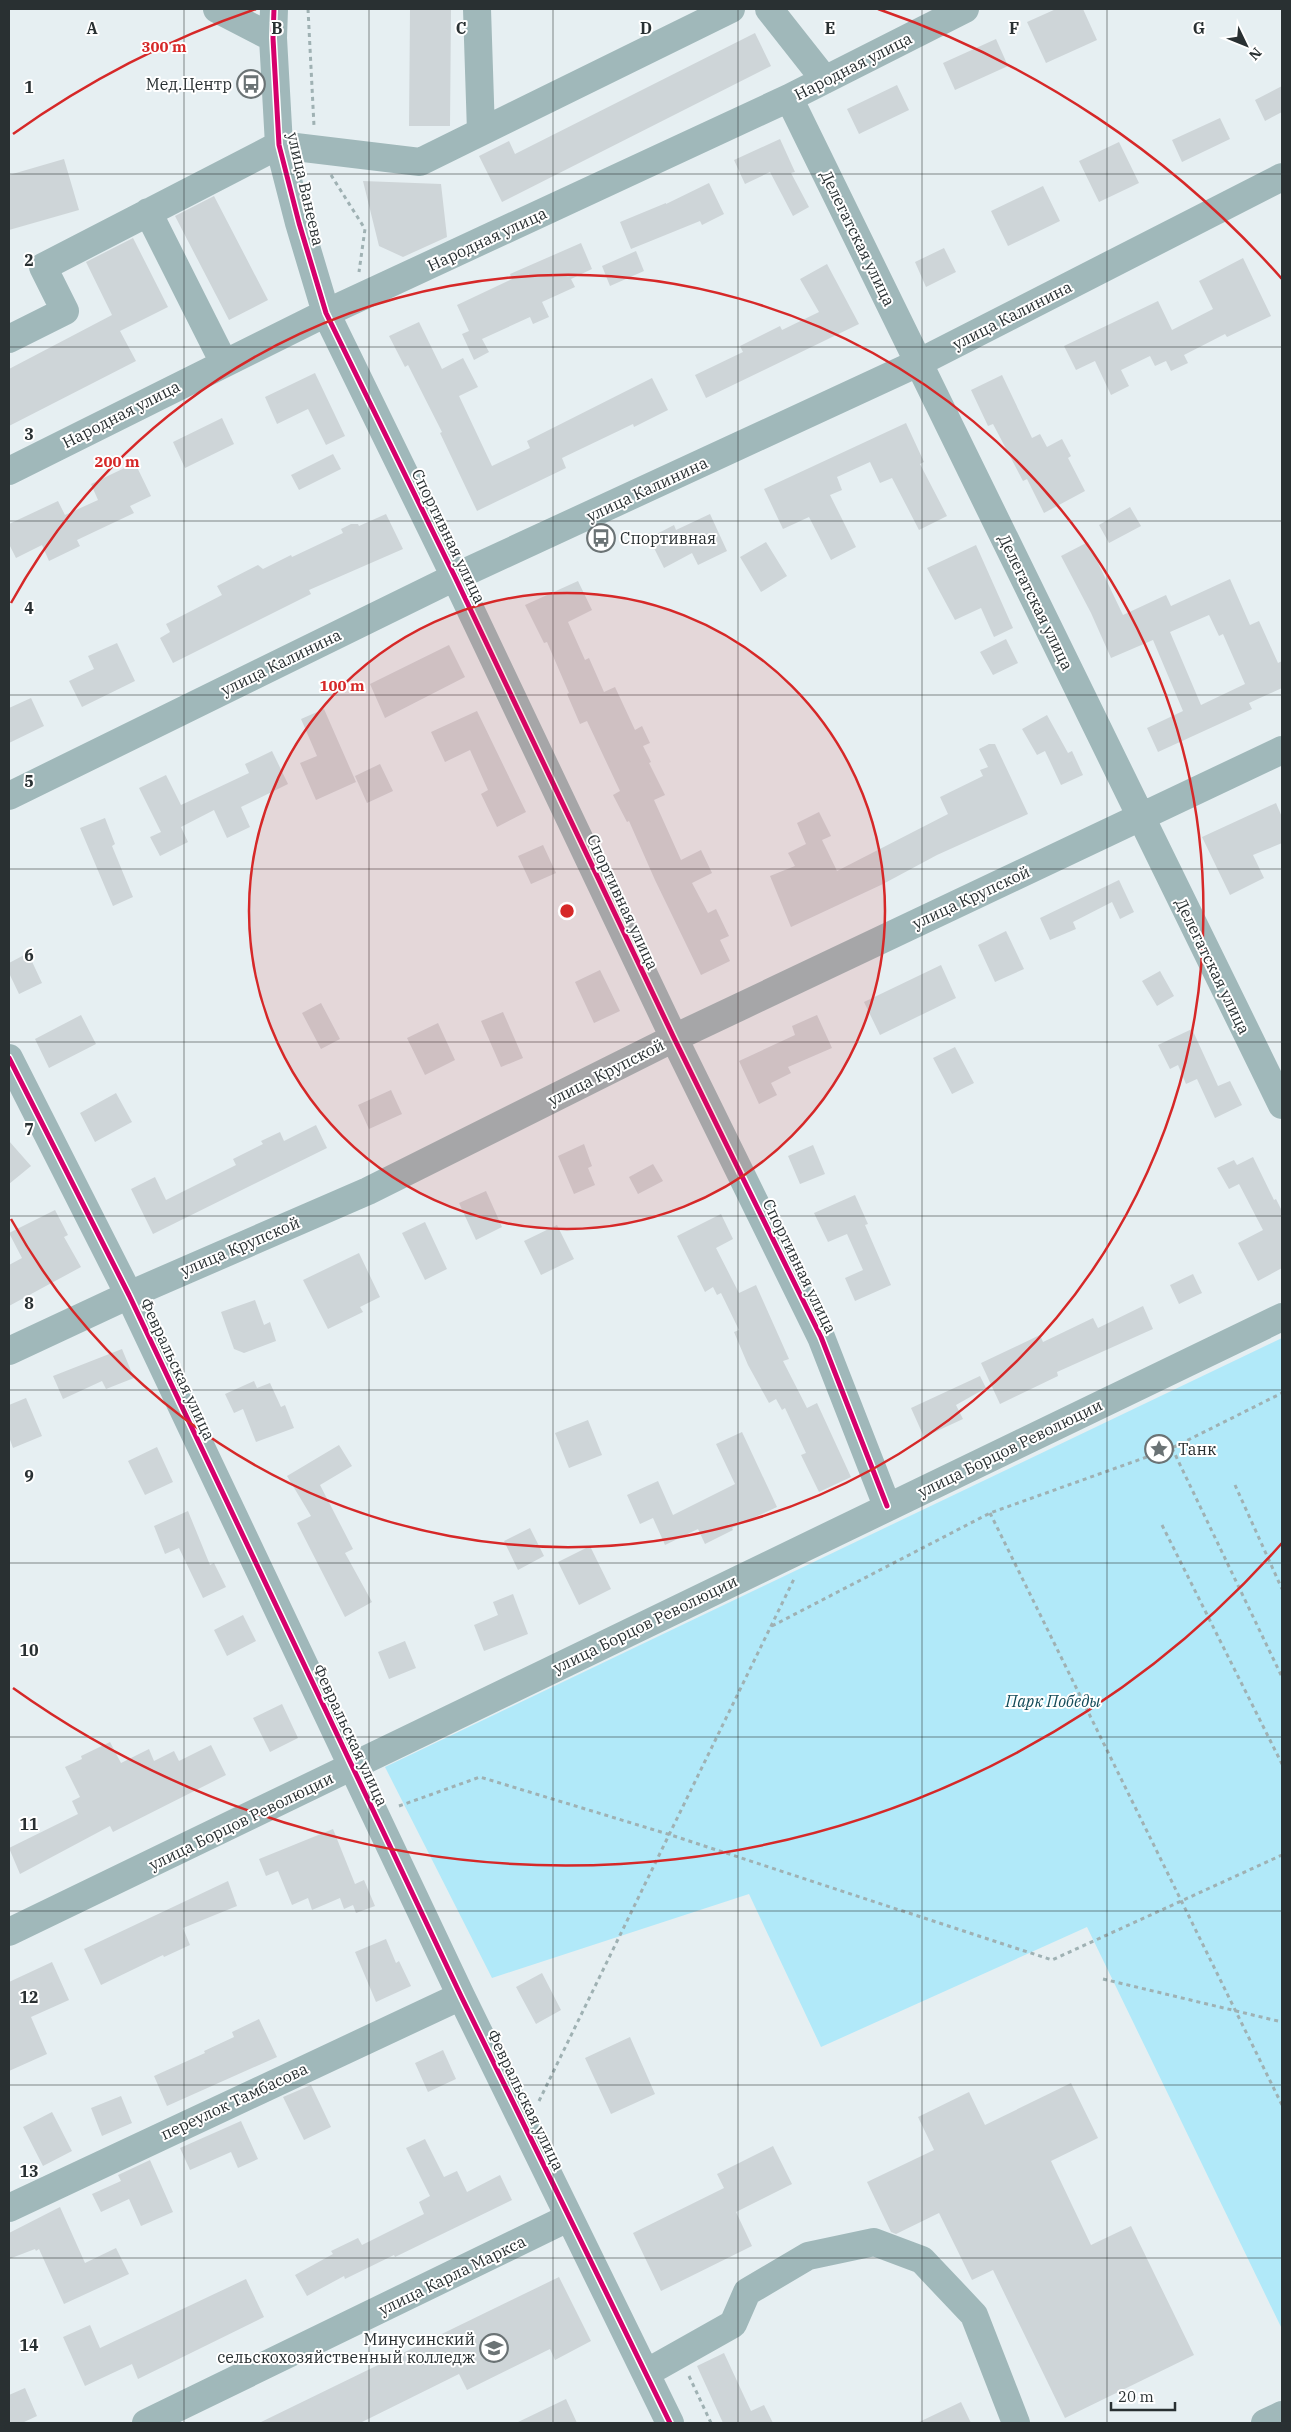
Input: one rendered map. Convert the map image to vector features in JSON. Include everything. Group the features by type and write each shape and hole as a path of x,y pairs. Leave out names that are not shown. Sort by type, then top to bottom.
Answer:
{"street":[{"path":"217,9 273,38"},
{"name":"улица Ванеева","path":"274,9 273,38 279,145 299,223 326,313"},
{"path":"477,9 481,132"},
{"path":"9,339 65,311 43,267 279,145 420,162 731,9"},
{"path":"769,9 825,80"},
{"name":"Народная улица","path":"9,471 326,313 789,98 965,9"},
{"name":"Делегатская улица","path":"789,98 920,362 1139,817 1282,1105"},
{"name":"улица Калинина","path":"9,796 455,577 920,362 1282,177"},
{"path":"148,212 224,363"},
{"name":"Спортивная улица","path":"326,313 455,577 674,1038 822,1337 887,1506"},
{"name":"улица Крупской","path":"9,1351 129,1295 368,1191 674,1038 1282,750"},
{"name":"Февральская улица","path":"12,1073 129,1295 460,1996 670,2423"},
{"name":"улица Борцов Революции","path":"9,1932 353,1767 887,1506 1282,1317"},
{"name":"переулок Тамбасова","path":"9,2208 460,1996"},
{"name":"улица Карла Маркса","path":"146,2423 568,2218"},
{"path":"646,2373 733,2324 747,2292 808,2256 874,2242 922,2260 974,2315 1016,2423"},
{"path":"1265,2423 1282,2415"}],"path":[{"path":"771,1626 990,1513 1172,1448 1282,1394"},
{"path":"1172,1448 1282,1677"},
{"path":"1235,1485 1282,1589"},
{"path":"990,1513 1282,2105"},
{"path":"1162,1525 1282,1764"},
{"path":"535,2109 671,1835 796,1575"},
{"path":"399,1806 480,1777 671,1835 1052,1960 1282,1855"},
{"path":"1103,1979 1282,2022"},
{"path":"688,2374 711,2423"}],"green space":[{"name":"Парк Победы","path":"1282,1338 1282,2329 1087,1927 821,2047 749,1894 492,1978 385,1767"}],"building":[{"path":"410,9 451,9 450,126 409,126"},
{"path":"1056,9 1083,9 1097,40 1046,63 1027,22"},
{"path":"755,33 771,66 502,202 479,156 509,141 515,154"},
{"path":"996,39 1008,66 955,90 943,63"},
{"path":"897,85 909,110 859,134 847,109"},
{"path":"1282,86 1282,112 1265,121 1255,100"},
{"path":"1220,118 1230,139 1182,162 1172,140"},
{"path":"780,139 795,172 791,173 809,207 793,216 770,172 745,184 734,160"},
{"path":"1119,142 1139,183 1099,202 1079,161"},
{"path":"64,159 79,210 9,230 9,175"},
{"path":"363,181 441,184 447,237 403,257 379,246"},
{"path":"709,183 724,214 702,225 700,221 631,249 620,222 666,204"},
{"path":"1043,186 1060,221 1008,246 991,211"},
{"path":"214,196 268,300 229,320 175,216"},
{"path":"133,238 168,307 120,331 136,361 9,426 9,369 112,315 86,262"},
{"path":"581,243 592,269 571,279 575,287 542,302 549,317 533,324 530,317 482,339 489,352 474,360 462,334 469,331 457,305 512,279 510,274"},
{"path":"944,248 956,272 926,287 915,262"},
{"path":"636,251 644,271 610,286 602,266"},
{"path":"1243,258 1271,316 1227,337 1225,334 1184,355 1188,363 1171,371 1166,361 1155,366 1150,356 1121,370 1129,386 1111,395 1095,361 1076,370 1064,346 1158,301 1172,330 1213,309 1199,281"},
{"path":"827,264 859,324 706,398 695,375 743,352 740,346 780,326 782,330 819,312 800,279"},
{"path":"419,322 442,369 463,358 478,387 459,396 492,466 530,448 527,441 652,378 668,410 634,427 633,424 562,458 566,468 477,511 440,433 442,432 408,365 405,367 389,336"},
{"path":"315,373 345,436 326,445 308,409 277,424 265,397"},
{"path":"1002,375 1032,438 1040,434 1047,447 1062,439 1071,456 1068,458 1085,491 1044,513 1027,479 1023,481 993,424 988,426 971,390"},
{"path":"222,418 234,444 185,468 173,442"},
{"path":"906,423 924,462 920,464 947,516 919,530 892,478 880,483 870,462 837,477 842,490 830,495 856,547 831,560 809,517 783,529 764,489"},
{"path":"333,454 341,469 299,490 291,475"},
{"path":"135,463 151,496 130,506 134,513 77,540 80,546 49,561 42,545 16,558 9,544 9,524 58,501 65,515 98,500 91,484"},
{"path":"1130,507 1141,526 1109,543 1099,525"},
{"path":"386,514 403,549 309,590 311,594 173,663 160,638 170,632 166,624 222,595 217,586 258,565 263,569 291,555 292,557 343,533 341,529 351,524 358,524 359,526"},
{"path":"710,514 727,551 698,565 692,553 664,568 649,538 674,525 676,530"},
{"path":"766,542 787,576 761,592 740,557"},
{"path":"1088,542 1123,615 1166,595 1171,606 1230,579 1250,625 1259,621 1278,663 1282,661 1282,688 1249,703 1252,709 1158,752 1147,728 1183,711 1153,640 1111,658 1091,613 1061,556","holes":["1209,615 1219,636 1223,634 1245,684 1201,705 1170,632"]},
{"path":"976,545 1013,628 994,637 981,608 955,620 927,568"},
{"path":"578,581 592,610 568,622 585,660 589,658 604,692 615,687 635,730 642,726 650,743 643,746 665,795 654,800 681,860 701,850 712,873 692,883 708,913 716,909 729,936 720,940 730,961 701,975 629,821 627,822 613,795 620,791 587,721 580,724 547,642 544,643 525,605"},
{"path":"1006,639 1018,663 993,675 980,652"},
{"path":"117,643 135,681 82,707 69,681 94,669 88,656"},
{"path":"449,645 465,677 385,718 370,684"},
{"path":"31,698 44,726 9,743 9,708"},
{"path":"324,709 356,782 316,800 300,763 317,756 301,719"},
{"path":"477,711 526,812 497,827 481,794 488,790 470,750 445,762 431,732"},
{"path":"1047,715 1068,753 1072,751 1083,775 1061,785 1045,751 1037,755 1022,729"},
{"path":"989,744 995,744 1028,814 937,855 883,884 791,927 770,876 795,866 788,853 806,844 797,823 819,812 831,836 822,840 837,871 948,814 940,797 983,776 980,770 988,767 979,749"},
{"path":"272,751 288,784 241,807 250,827 227,838 214,810 181,827 188,842 160,856 150,837 161,832 139,788 166,775 181,805 249,773 245,764"},
{"path":"380,764 393,791 367,803 355,776"},
{"path":"1276,803 1282,817 1282,843 1253,855 1264,878 1230,895 1202,837"},
{"path":"105,818 115,844 112,846 133,897 113,906 80,828"},
{"path":"543,845 556,873 531,884 518,856"},
{"path":"1119,880 1134,912 1120,919 1112,902 1073,922 1076,929 1050,940 1040,918"},
{"path":"1006,931 1024,969 995,982 978,945"},
{"path":"28,953 42,983 19,994 9,973 9,963"},
{"path":"941,965 956,998 880,1035 864,1002"},
{"path":"600,970 620,1011 594,1023 575,982"},
{"path":"1160,971 1174,996 1157,1006 1142,981"},
{"path":"321,1003 340,1039 321,1049 302,1013"},
{"path":"503,1012 523,1058 501,1067 481,1021"},
{"path":"81,1015 96,1044 49,1068 35,1039"},
{"path":"817,1015 832,1048 788,1067 791,1073 771,1083 777,1095 759,1104 739,1061 795,1035 792,1026"},
{"path":"438,1023 455,1060 425,1075 407,1038"},
{"path":"1192,1029 1218,1086 1230,1081 1242,1105 1215,1118 1197,1079 1186,1084 1178,1065 1170,1069 1158,1045"},
{"path":"955,1047 974,1083 952,1094 933,1058"},
{"path":"391,1090 402,1114 369,1129 358,1105"},
{"path":"116,1093 132,1122 95,1142 80,1113"},
{"path":"316,1125 327,1148 153,1234 131,1189 155,1177 166,1200 236,1165 233,1159 263,1144 261,1141 280,1132 284,1141"},
{"path":"9,1141 31,1166 9,1184"},
{"path":"584,1144 592,1166 588,1168 595,1185 574,1194 558,1156"},
{"path":"813,1145 825,1174 800,1184 788,1156"},
{"path":"1253,1157 1274,1200 1276,1199 1282,1211 1282,1268 1258,1281 1238,1243 1263,1230 1239,1184 1229,1189 1217,1168 1234,1160 1237,1165"},
{"path":"653,1164 663,1181 638,1194 629,1177"},
{"path":"486,1191 502,1227 476,1240 459,1203"},
{"path":"855,1195 868,1224 865,1225 891,1285 855,1301 845,1278 863,1270 847,1234 828,1242 814,1213"},
{"path":"55,1210 68,1235 64,1237 81,1267 9,1306 9,1265 22,1258 9,1233"},
{"path":"721,1214 733,1239 716,1248 739,1293 756,1285 789,1359 783,1361 807,1408 817,1403 851,1477 819,1492 801,1455 806,1453 785,1408 782,1410 776,1399 769,1403 748,1365 734,1332 739,1330 721,1293 717,1295 713,1287 705,1292 677,1236"},
{"path":"425,1222 447,1269 425,1280 402,1233"},
{"path":"557,1225 574,1259 541,1275 524,1241"},
{"path":"359,1253 380,1297 360,1307 363,1312 328,1329 303,1280"},
{"path":"1193,1274 1202,1293 1179,1304 1170,1285"},
{"path":"255,1300 264,1325 270,1322 276,1341 244,1353 234,1349 221,1312"},
{"path":"1143,1306 1153,1329 1057,1372 1058,1376 1000,1404 981,1363 1040,1335 1043,1342 1093,1318 1098,1328"},
{"path":"122,1349 134,1378 106,1389 102,1381 63,1399 53,1376"},
{"path":"980,1376 986,1388 956,1405 963,1419 924,1437 911,1408"},
{"path":"254,1381 257,1388 270,1383 281,1407 285,1405 294,1428 256,1442 243,1409 234,1413 225,1394"},
{"path":"26,1398 42,1436 13,1448 9,1437 9,1405"},
{"path":"588,1420 602,1455 569,1468 555,1433"},
{"path":"742,1432 777,1507 732,1528 733,1530 705,1544 698,1529 665,1545 653,1518 640,1524 627,1495 658,1481 673,1515 735,1484 716,1444"},
{"path":"339,1445 352,1466 320,1485 353,1549 345,1553 372,1602 345,1617 297,1523 311,1516 287,1476"},
{"path":"157,1447 173,1482 145,1495 128,1461"},
{"path":"188,1511 210,1565 214,1563 226,1587 203,1598 179,1548 165,1554 154,1526"},
{"path":"530,1528 544,1556 518,1570 504,1541"},
{"path":"590,1546 611,1589 579,1605 558,1562"},
{"path":"513,1594 528,1634 484,1651 474,1625 498,1615 493,1602"},
{"path":"243,1615 256,1641 227,1656 214,1630"},
{"path":"405,1641 416,1668 389,1679 378,1652"},
{"path":"282,1704 298,1738 270,1752 253,1718"},
{"path":"110,1742 121,1763 149,1749 154,1761 174,1751 179,1761 211,1745 226,1775 113,1832 110,1826 20,1874 9,1848 78,1814 72,1801 80,1797 65,1767 82,1759 81,1756"},
{"path":"333,1829 355,1884 364,1880 375,1906 356,1913 353,1905 344,1909 340,1898 312,1910 308,1898 292,1905 278,1871 266,1876 259,1859"},
{"path":"228,1881 237,1906 183,1928 190,1945 164,1957 163,1955 101,1985 84,1949"},
{"path":"386,1939 396,1963 399,1961 411,1986 376,2002 355,1952"},
{"path":"52,1962 69,2000 31,2017 47,2054 9,2071 9,1982"},
{"path":"542,1973 561,2010 536,2024 516,1987"},
{"path":"259,2019 277,2057 167,2106 154,2076 205,2053 204,2051 234,2037 232,2032"},
{"path":"630,2037 655,2094 611,2114 585,2058"},
{"path":"443,2050 456,2079 428,2092 415,2063"},
{"path":"1071,2083 1098,2138 1051,2161 1091,2245 1131,2226 1194,2355 1065,2418 993,2270 972,2280 939,2213 896,2234 891,2232 867,2182 934,2150 918,2117 969,2092 985,2125"},
{"path":"311,2085 331,2127 304,2140 283,2097"},
{"path":"121,2096 132,2123 102,2136 91,2108"},
{"path":"52,2112 72,2151 43,2166 23,2127"},
{"path":"241,2121 258,2159 238,2168 231,2152 190,2170 180,2148"},
{"path":"425,2139 444,2177 457,2171 467,2192 500,2175 512,2200 395,2257 394,2255 345,2279 344,2276 307,2296 295,2275 333,2254 331,2251 358,2238 362,2245 424,2214 419,2202 430,2196 406,2148"},
{"path":"773,2146 792,2184 736,2212 752,2246 661,2291 633,2233 724,2188 717,2174"},
{"path":"150,2160 173,2212 141,2226 129,2199 101,2212 92,2194 121,2181 118,2175"},
{"path":"60,2207 85,2263 116,2248 129,2274 64,2304 39,2249 9,2259 9,2233"},
{"path":"559,2277 591,2341 555,2360 550,2349 467,2390 459,2374 360,2423 259,2423"},
{"path":"246,2279 264,2317 138,2379 132,2364 85,2386 63,2337 90,2325 100,2348"},
{"path":"724,2353 751,2411 764,2405 773,2423 723,2423 697,2366"},
{"path":"25,2388 37,2416 22,2423 9,2423 9,2395"},
{"path":"566,2399 577,2423 516,2423"},
{"path":"961,2402 971,2423 917,2423"}],"cycle path":[{"path":"274,9 273,38 279,145 299,223 326,313 455,577 674,1038 821,1337 887,1506"},
{"path":"9,1058 129,1295 461,1996 670,2423"}],"place":[{"name":"Мед.Центр","path":"251,84"},
{"name":"Спортивная","path":"601,538"},
{"name":"Танк","path":"1159,1449"},
{"name":"Минусинский сельскохозяйственный колледж","path":"494,2348"}]}
